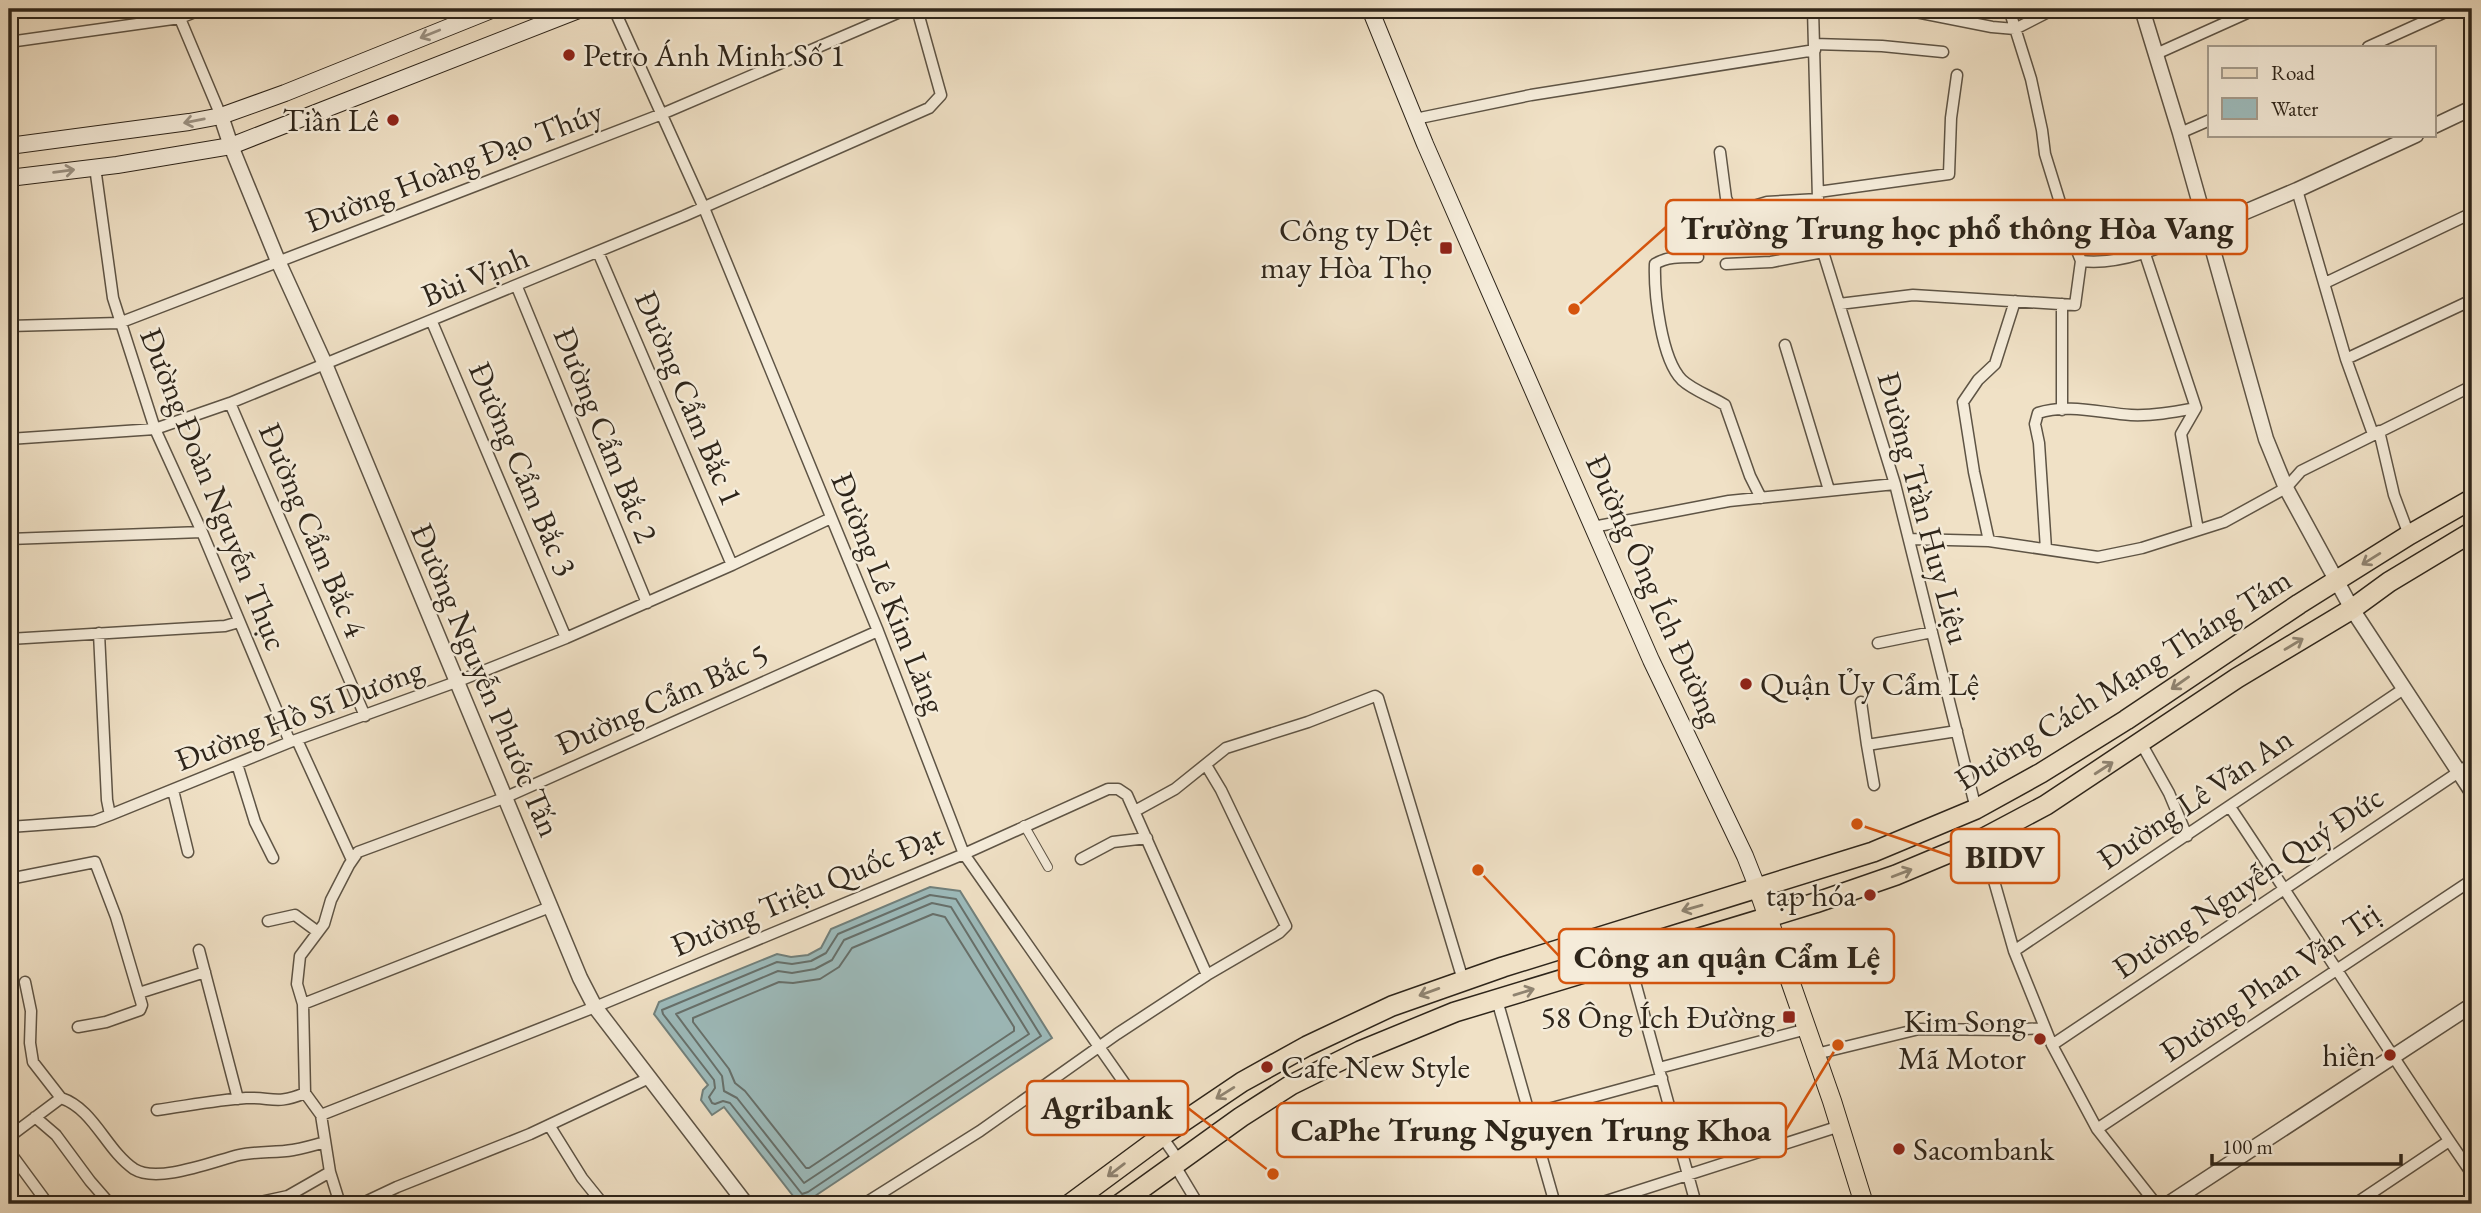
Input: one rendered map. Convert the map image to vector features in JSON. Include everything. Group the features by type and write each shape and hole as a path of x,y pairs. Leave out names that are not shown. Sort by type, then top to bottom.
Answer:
{"highway":[{"name":"Đường Cách Mạng Tháng Tám","path":"1070,1204 1233,1088 1307,1046 1392,1006 1462,980 1885,848 1976,809 2041,773 2126,720 2335,581 2472,499"},
{"name":"Đường Cách Mạng Tháng Tám","path":"1120,1204 1253,1110 1327,1067 1412,1029 1455,1012 1768,917 1896,875 1982,839 2046,805 2237,678 2472,532"}],"main road":[{"path":"9,146 221,116 494,9"},
{"path":"9,178 231,146 581,9"},
{"name":"Đường Ông Ích Đường","path":"1370,9 1592,527 1651,660 1745,856 1816,1054 1864,1204"}],"street":[{"path":"9,42 202,9"},
{"name":"Đường Lê Kim Lăng","path":"614,9 704,208 878,631 964,854 1162,1136 1198,1204"},
{"name":"Đường Hoàng Đạo Thúy","path":"9,327 119,323 662,114 907,9"},
{"name":"Bùi Vịnh","path":"9,439 155,429 230,403 598,253 929,108 940,95 917,9"},
{"name":"Đường Trần Huy Liệu","path":"1813,9 1822,252 1895,484 1976,809"},
{"path":"1900,9 2015,29 2054,9"},
{"path":"1839,304 1913,295 2075,305 2081,261 2045,154 2031,79 2009,9"},
{"path":"2141,9 2180,134 2266,439 2286,488 2352,609 2472,792"},
{"path":"2156,54 2256,9"},
{"path":"2370,46 2452,9"},
{"path":"178,13 221,116"},
{"path":"1415,119 1531,94 1814,47 1882,46 1944,52"},
{"path":"1720,152 1729,205 1735,209 1949,174 1951,118 1957,75"},
{"path":"2436,125 2472,108"},
{"name":"Đường Nguyễn Phước Tấn","path":"221,116 278,261 325,364 580,978 595,1006 746,1204"},
{"path":"2180,134 2208,121"},
{"path":"2081,261 2101,264 2167,245 2297,190 2414,136"},
{"name":"Đường Đoàn Nguyễn Thục","path":"95,167 113,298 155,429 202,531 239,622 352,860"},
{"path":"2297,190 2346,359 2376,432 2397,506 2409,535"},
{"path":"1820,224 1900,212"},
{"path":"2325,283 2472,213"},
{"path":"2144,251 2196,408 2181,434 2198,530"},
{"path":"1726,264 1771,262 1822,252"},
{"name":"Đường Cẩm Bắc 1","path":"598,253 732,565"},
{"path":"1698,257 1661,260 1655,264 1658,312 1667,355 1682,380 1725,405 1750,476 1761,498"},
{"name":"Đường Cẩm Bắc 2","path":"517,287 647,603"},
{"path":"2346,359 2472,300"},
{"path":"1989,541 1963,402 1978,380 1995,364 2015,301"},
{"path":"2062,304 2062,410"},
{"name":"Đường Cẩm Bắc 3","path":"432,322 566,638"},
{"path":"1786,345 1829,491"},
{"path":"1909,539 1989,541 2098,557 2142,548 2224,522 2286,488 2301,471 2472,386"},
{"name":"Đường Cẩm Bắc 4","path":"230,403 365,716"},
{"path":"2046,549 2039,443 2035,424 2038,412 2062,410 2145,415 2196,408"},
{"path":"1592,527 1729,501 1895,484"},
{"name":"Đường Hồ Sĩ Dương","path":"10,827 94,821 110,815 294,741 456,682 566,638 831,518"},
{"path":"9,539 202,531"},
{"path":"9,639 225,626 239,622"},
{"name":"Đường Cẩm Bắc 5","path":"352,860 358,852 504,798 878,631"},
{"path":"1878,643 1932,632"},
{"path":"99,634 110,815"},
{"name":"Đường Lê Văn An","path":"2014,951 2405,688"},
{"path":"1135,811 1175,789 1226,748 1308,722 1372,696 1378,698 1462,980"},
{"path":"1861,702 1874,785"},
{"path":"1867,745 1956,731"},
{"path":"2141,743 2169,793 2187,836"},
{"name":"Đường Nguyễn Quý Đức","path":"2052,1045 2472,763"},
{"path":"237,764 255,822 273,858"},
{"path":"864,1204 980,1131 1098,1047 1207,975 1256,948 1286,926 1221,790 1206,765"},
{"path":"9,776 10,827"},
{"name":"Đường Triệu Quốc Đạt","path":"321,1115 964,854 1108,789 1118,789 1127,795 1207,975"},
{"path":"173,790 188,852"},
{"path":"2230,807 2392,1057 2472,1174"},
{"path":"1024,825 1048,867"},
{"path":"1081,859 1113,842 1146,838"},
{"path":"1982,839 2014,951 2052,1045 2097,1129 2156,1204"},
{"path":"340,1204 330,1172 321,1115 305,1093 303,1004 297,984 300,957 324,924 331,900 352,860"},
{"path":"9,879 94,862 116,917 142,1005 140,1010 78,1027"},
{"name":"Đường Phan Văn Trị","path":"2097,1129 2472,880"},
{"path":"303,1004 550,907"},
{"path":"268,921 295,915 318,932"},
{"path":"199,950 239,1100"},
{"path":"1629,960 1696,1204"},
{"path":"139,993 205,972"},
{"path":"25,982 31,1011 30,1043 36,1069 61,1098 81,1110 135,1170 144,1173 189,1171 241,1154 293,1150 325,1142"},
{"path":"1497,1000 1555,1204"},
{"path":"2168,1204 2472,1005"},
{"path":"1816,1054 1919,1029 2045,1028"},
{"path":"1530,1114 1807,1029"},
{"path":"361,1204 549,1125 649,1078"},
{"path":"157,1110 239,1100 289,1100 305,1093"},
{"path":"9,1137 61,1098"},
{"path":"35,1117 57,1135 110,1204"},
{"path":"549,1125 601,1203"},
{"path":"1598,1204 1840,1126"},
{"path":"2355,1204 2449,1141"},
{"path":"9,1151 47,1204"},
{"path":"251,1204 288,1196 330,1172"}],"water":[{"path":"930,887 960,891 1052,1038 812,1198 804,1203 797,1201 724,1107 712,1115 701,1100 703,1090 708,1085 654,1014 659,1002 777,954 791,957 808,955 821,948 831,929"}],"place":[{"name":"Petro Ánh Minh Số 1","path":"569,55"},
{"name":"Tiần Lê","path":"393,120"},
{"name":"Công ty Dệt may Hòa Thọ","path":"1446,248"},
{"name":"Trường Trung học phổ thông Hòa Vang","path":"1574,309"},
{"name":"Quận Ủy Cẩm Lệ","path":"1746,684"},
{"name":"BIDV","path":"1857,824"},
{"name":"Công an quận Cẩm Lệ","path":"1478,870"},
{"name":"tạp hóa","path":"1870,895"},
{"name":"58 Ông Ích Đường","path":"1789,1017"},
{"name":"Kim Song Mã Motor","path":"2040,1039"},
{"name":"CaPhe Trung Nguyen Trung Khoa","path":"1838,1045"},
{"name":"hiền","path":"2390,1055"},
{"name":"Cafe New Style","path":"1267,1067"},
{"name":"Sacombank","path":"1899,1149"},
{"name":"Agribank","path":"1273,1174"}]}
